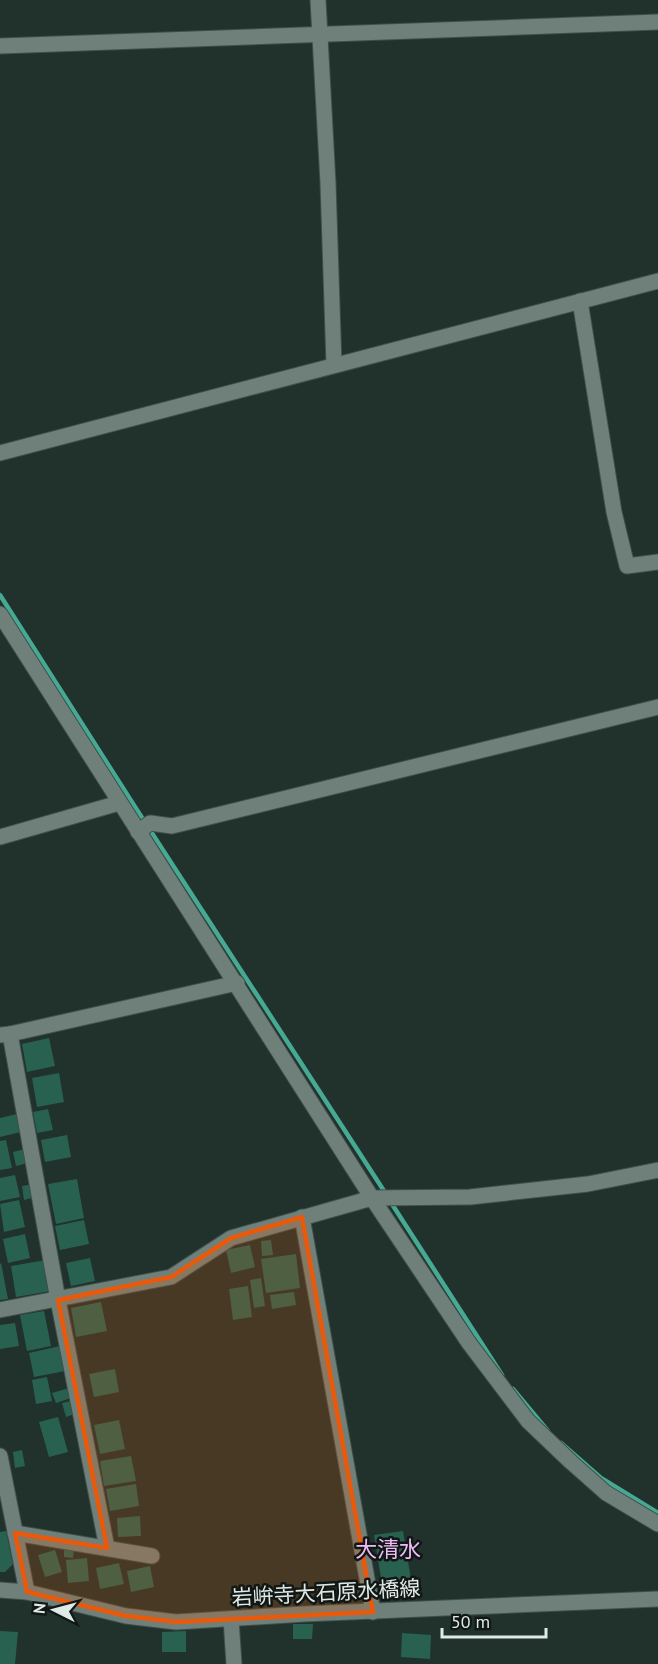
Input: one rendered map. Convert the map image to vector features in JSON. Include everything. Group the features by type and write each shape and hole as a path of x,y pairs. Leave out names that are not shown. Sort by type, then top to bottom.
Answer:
{"street":[{"path":"318,0 328,183 334,365"},
{"path":"0,46 658,22"},
{"path":"0,453 658,281"},
{"path":"580,301 614,512 627,566 658,562"},
{"path":"0,614 372,1198 469,1343 528,1421 606,1493 658,1524"},
{"path":"138,832 150,823 172,826 658,706"},
{"path":"0,837 119,803"},
{"path":"107,1548 5,1034 237,984"},
{"path":"0,1310 171,1277 231,1238 372,1198 470,1197 588,1184 658,1170"},
{"path":"302,1218 373,1612"},
{"path":"0,1456 9,1527 27,1592"},
{"path":"9,1527 152,1556"},
{"name":"岩峅寺大石原水橋線","path":"0,1590 27,1592 126,1616 176,1622 658,1599"},
{"path":"231,1619 234,1664"}],"highlighted area":[{"path":"302,1217 373,1612 176,1622 126,1616 27,1592 15,1533 107,1548 58,1300 171,1277 231,1238"}],"building":[{"path":"49,1038 55,1066 27,1072 22,1044"},
{"path":"59,1073 64,1102 37,1107 32,1078"},
{"path":"48,1109 53,1130 37,1133 33,1112"},
{"path":"17,1114 21,1132 0,1137 0,1118"},
{"path":"67,1135 71,1157 45,1162 41,1140"},
{"path":"6,1140 12,1168 0,1170 0,1141"},
{"path":"25,1149 28,1163 16,1166 13,1152"},
{"path":"15,1175 20,1197 0,1201 0,1178"},
{"path":"77,1179 84,1218 56,1224 48,1184"},
{"path":"33,1184 35,1197 24,1200 22,1186"},
{"path":"19,1200 25,1227 4,1232 0,1204"},
{"path":"84,1220 89,1244 60,1250 55,1226"},
{"path":"25,1234 30,1258 8,1263 3,1239"},
{"path":"271,1240 273,1255 262,1256 261,1241"},
{"path":"250,1245 255,1267 231,1273 226,1250"},
{"path":"296,1254 300,1288 266,1293 261,1259"},
{"path":"90,1258 95,1281 71,1286 66,1263"},
{"path":"46,1260 51,1291 16,1297 11,1266"},
{"path":"0,1264 8,1299 0,1300"},
{"path":"261,1278 265,1306 254,1308 250,1280"},
{"path":"248,1286 252,1317 233,1320 229,1289"},
{"path":"294,1292 296,1305 272,1309 270,1295"},
{"path":"101,1302 107,1331 76,1337 71,1308"},
{"path":"44,1311 51,1346 27,1351 20,1315"},
{"path":"15,1323 19,1346 0,1349 0,1325"},
{"path":"60,1346 65,1371 34,1377 29,1353"},
{"path":"115,1369 119,1392 94,1397 89,1374"},
{"path":"47,1377 52,1401 36,1404 32,1380"},
{"path":"69,1388 71,1398 56,1403 52,1393"},
{"path":"71,1401 75,1414 66,1417 62,1403"},
{"path":"58,1417 68,1452 49,1457 39,1422"},
{"path":"119,1420 125,1449 100,1454 94,1425"},
{"path":"22,1450 25,1466 15,1468 13,1452"},
{"path":"131,1456 136,1481 104,1486 100,1461"},
{"path":"136,1484 139,1506 110,1511 106,1489"},
{"path":"140,1516 141,1536 118,1537 117,1518"},
{"path":"6,1531 13,1564 5,1572 0,1572 0,1532"},
{"path":"403,1531 412,1585 383,1590 374,1535"},
{"path":"64,1547 74,1548 73,1558 64,1557"},
{"path":"55,1550 62,1572 45,1577 38,1555"},
{"path":"87,1558 89,1581 68,1583 66,1560"},
{"path":"119,1563 124,1584 100,1589 96,1568"},
{"path":"150,1566 154,1587 131,1592 127,1571"},
{"path":"293,1624 313,1624 312,1639 293,1639"},
{"path":"0,1631 18,1632 15,1664 0,1664"},
{"path":"186,1631 186,1652 162,1652 162,1632"},
{"path":"402,1633 431,1635 430,1659 401,1657"}],"waterway":[{"path":"0,595 386,1194"},
{"path":"390,1201 502,1375"},
{"path":"513,1389 548,1431"},
{"path":"561,1443 601,1478 658,1513"}],"district":[{"name":"大清水","path":"388,1549"}]}
